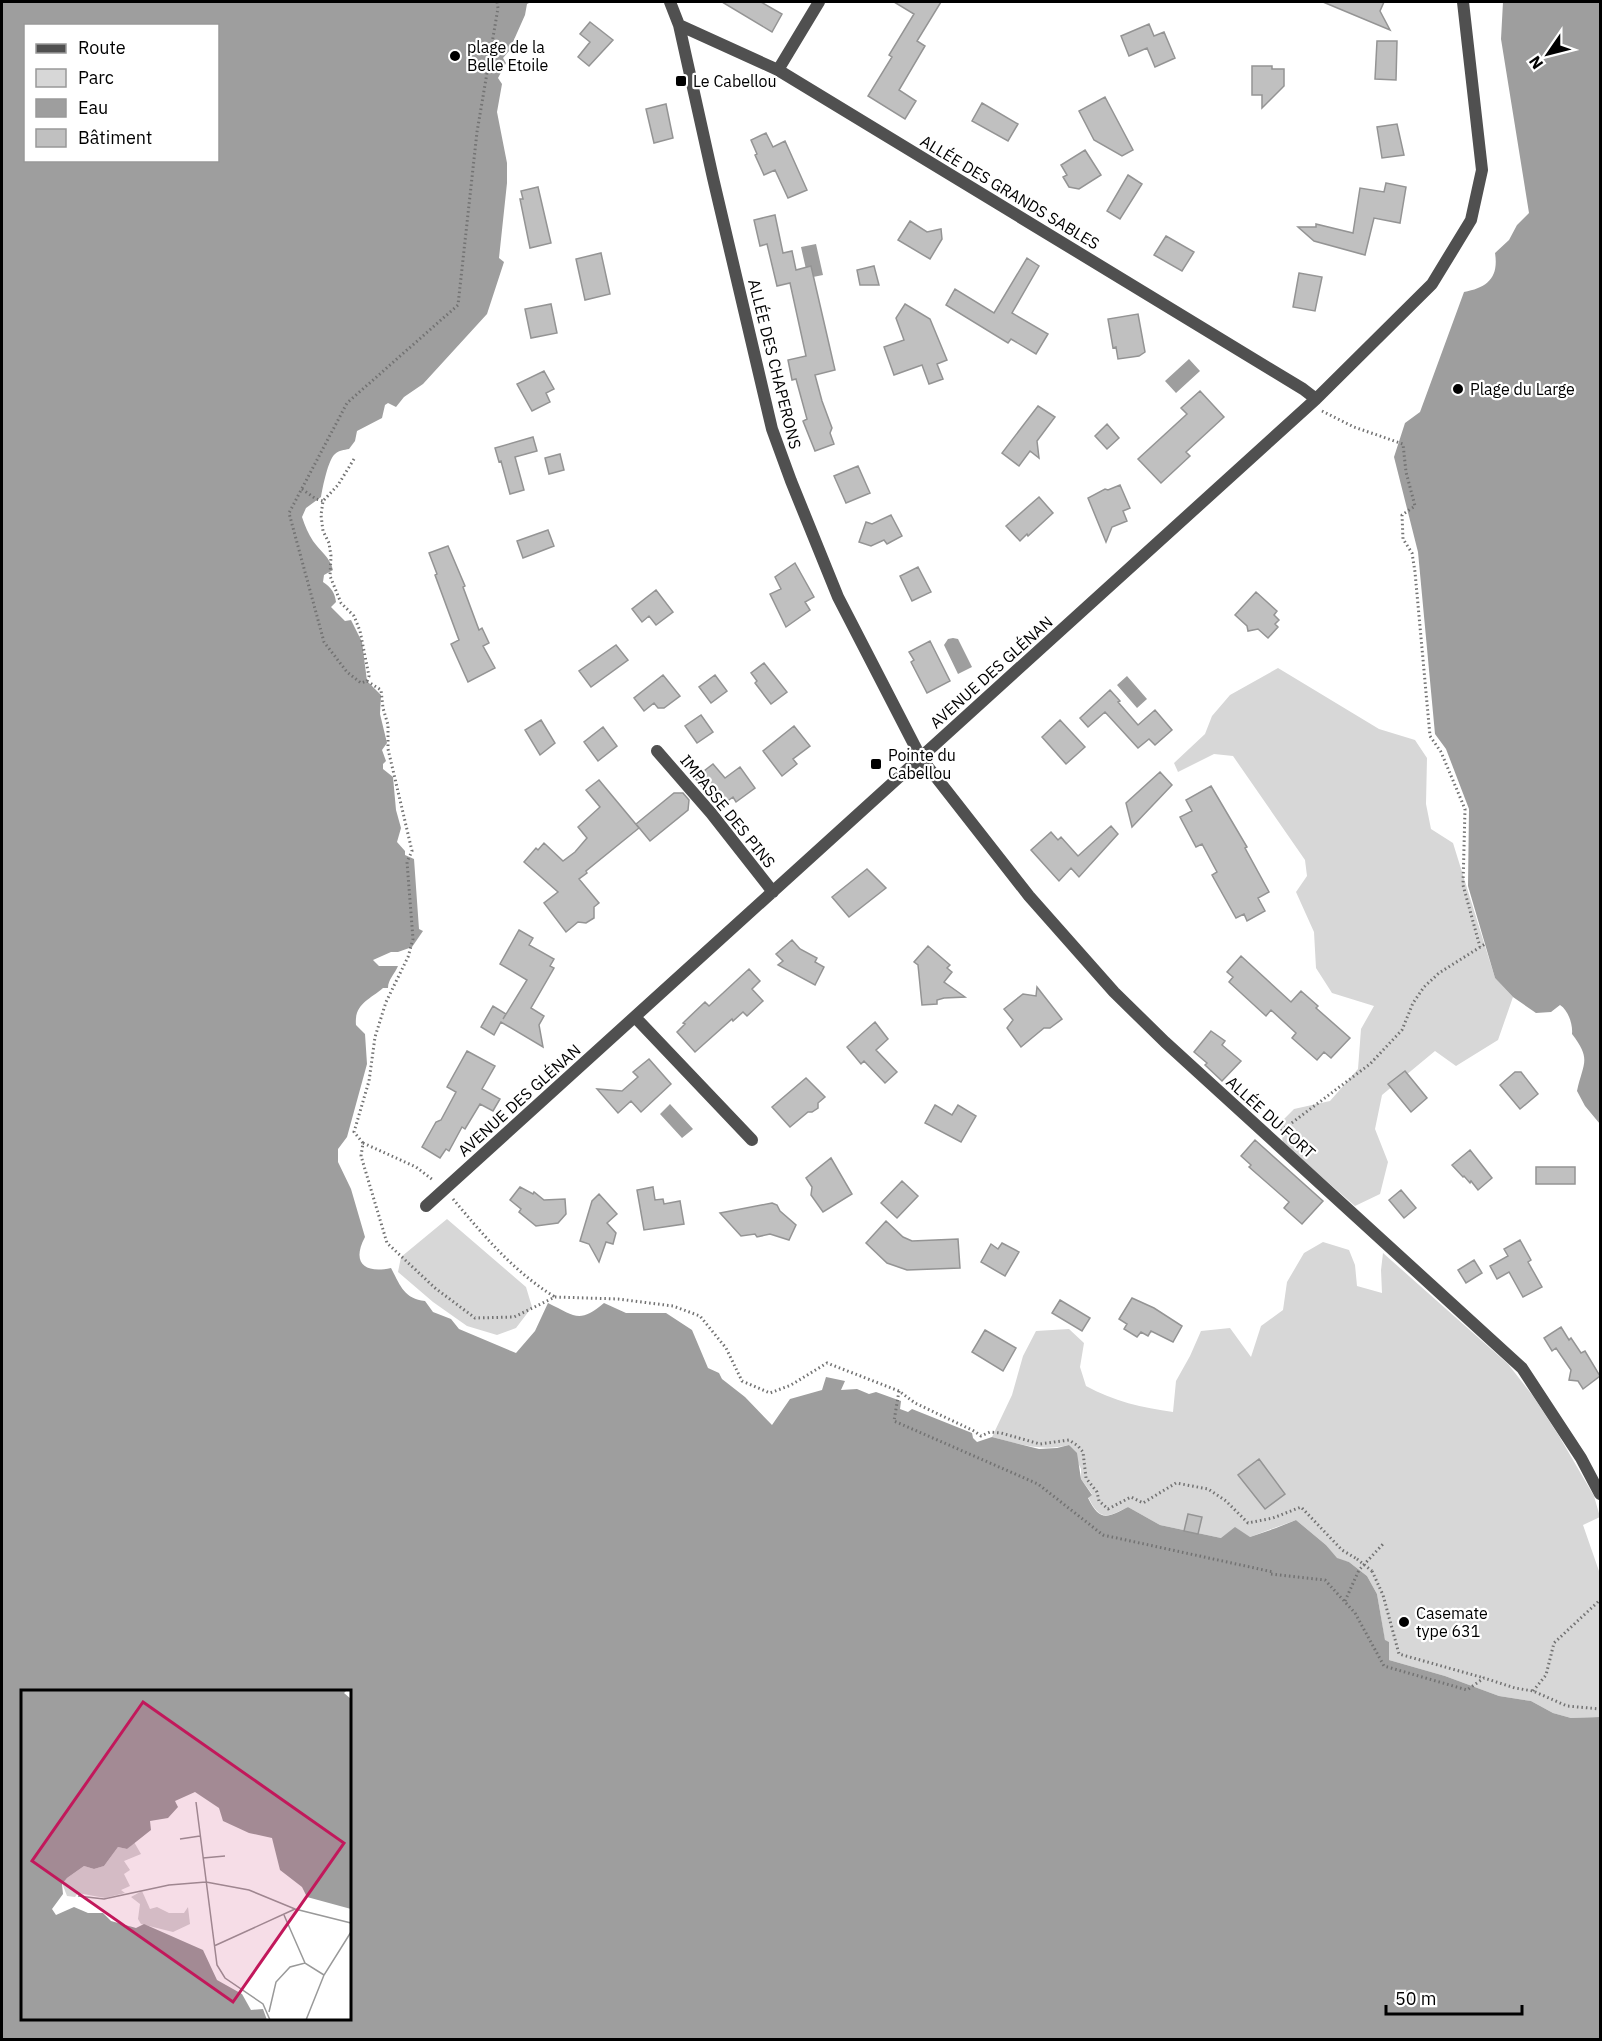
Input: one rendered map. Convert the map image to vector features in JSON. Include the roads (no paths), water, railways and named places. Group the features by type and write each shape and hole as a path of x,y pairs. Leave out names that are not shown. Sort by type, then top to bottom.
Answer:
{"street":[{"name":"ALLÉE DES CHAPERONS","path":"670,2 679,25 712,178 772,429 838,597 921,758"},
{"path":"778,70 819,2"},
{"name":"AVENUE DES GLÉNAN","path":"426,1206 1313,402 1432,284 1471,220 1482,170 1463,2"},
{"name":"ALLÉE DES GRANDS SABLES","path":"679,25 778,70 1303,389 1313,402"},
{"name":"IMPASSE DES PINS","path":"657,751 711,813 773,892"},
{"name":"ALLÉE DU FORT","path":"921,758 1029,896 1107,984 1165,1042 1522,1368 1581,1458 1600,1494"},
{"path":"635,1017 752,1140"}],"water":[{"path":"2,2 531,2 527,4 525,15 509,51 503,58 506,63 498,78 502,84 497,112 507,163 499,258 504,262 487,314 423,384 404,397 396,407 388,403 385,405 382,418 357,431 355,441 349,449 340,451 332,457 321,497 306,508 302,517 313,541 332,565 333,570 324,575 323,582 335,596 336,602 331,607 345,621 351,620 362,642 367,681 381,695 380,714 387,743 382,750 386,761 383,769 393,777 396,810 401,828 397,842 405,851 405,855 414,859 419,929 423,931 412,947 391,952 373,960 379,966 398,966 388,988 383,988 364,1003 357,1012 356,1025 365,1034 367,1064 347,1137 338,1149 338,1162 351,1189 365,1237 360,1254 363,1264 374,1269 391,1268 407,1294 425,1301 433,1312 451,1319 459,1329 516,1353 535,1331 548,1303 577,1316 588,1314 604,1303 626,1313 666,1313 692,1330 708,1368 719,1373 722,1379 745,1397 772,1425 790,1399 822,1390 826,1377 845,1381 841,1390 857,1389 869,1394 876,1392 901,1401 900,1409 908,1412 912,1409 972,1433 977,1442 992,1437 1039,1449 1069,1445 1077,1453 1081,1479 1092,1495 1088,1498 1092,1506 1105,1516 1128,1507 1160,1525 1221,1538 1235,1527 1250,1537 1296,1520 1326,1545 1337,1558 1349,1562 1367,1576 1377,1594 1385,1640 1389,1642 1389,1660 1445,1676 1499,1696 1531,1701 1553,1713 1571,1718 1600,1717 1600,2039 2,2040"},
{"path":"1503,2 1600,2 1600,1124 1585,1106 1577,1091 1584,1056 1572,1034 1568,1014 1560,1005 1551,1012 1536,1013 1513,997 1495,978 1468,886 1469,809 1446,749 1435,734 1418,552 1394,457 1405,423 1420,412 1464,292 1479,288 1490,280 1495,269 1495,253 1509,240 1517,225 1529,213 1501,39"},
{"path":"816,244 823,275 808,278 801,247"},
{"path":"1189,359 1200,371 1176,393 1165,381"},
{"path":"948,639 958,639 972,667 958,674 944,645"},
{"path":"1127,676 1147,699 1137,708 1117,685"},
{"path":"670,1104 693,1129 682,1138 660,1114"}],"place":[{"name":"plage de la Belle Etoile","path":"455,56"},
{"name":"Le Cabellou","path":"681,81"},
{"name":"Plage du Large","path":"1458,389"},
{"name":"Pointe du Cabellou","path":"876,764"},
{"name":"Casemate type 631","path":"1404,1622"}]}
